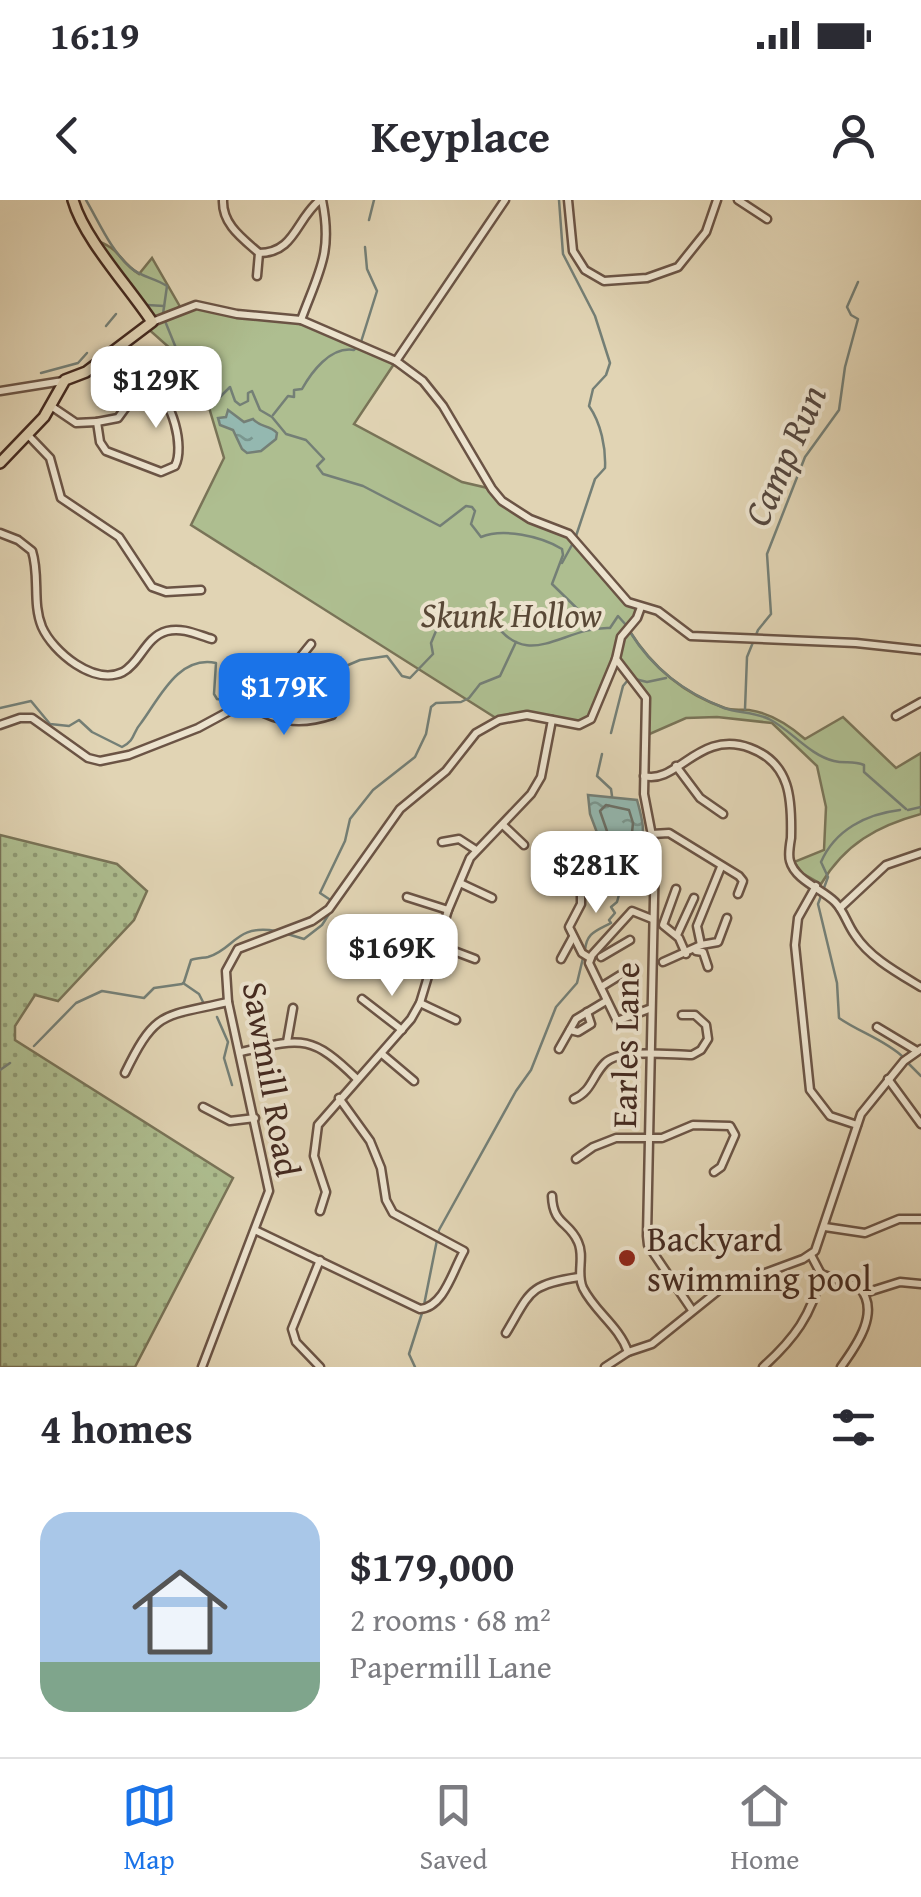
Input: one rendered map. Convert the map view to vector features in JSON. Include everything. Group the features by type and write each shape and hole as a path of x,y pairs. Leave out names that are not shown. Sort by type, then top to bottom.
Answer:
{"main road":[{"path":"0,463 51,406 65,380 86,372 160,319 92,239 74,200"}],"street":[{"path":"223,200 227,221 259,253 257,276"},
{"path":"259,253 281,250 292,240 307,210 321,200 328,229 327,248 302,320"},
{"path":"396,361 505,200"},
{"path":"568,200 573,251 584,270 604,281 648,278 678,267 706,232 717,200"},
{"path":"738,200 767,219"},
{"path":"160,319 196,305 238,314 302,320 396,361 423,381 444,406 499,498 530,519 570,534 623,599 658,611 692,636 920,648"},
{"path":"0,391 65,380"},
{"path":"51,406 74,422 97,422 120,416 137,392 155,389 166,400 180,450 178,460 168,471 157,473 111,454 100,444 97,422"},
{"path":"28,434 50,458 60,496 120,538 149,585 166,592 201,590"},
{"path":"0,533 32,551 36,604 44,632 82,668 107,674 122,672 150,641 169,631 212,639"},
{"name":"Sawmill Road","path":"202,1367 269,1191 228,1002 226,970 238,949 313,920 329,909 400,809 446,771 476,733 499,720 527,715 579,725 591,719 621,637 641,607"},
{"path":"0,725 32,718 76,750 100,761 129,755 198,728 273,691 311,644"},
{"name":"Earles Lane","path":"616,659 646,698 644,776 652,834 654,903 648,1055 648,1245 692,1310"},
{"path":"246,702 259,712 290,721 332,715"},
{"path":"896,716 921,702"},
{"path":"320,1211 326,1192 315,1162 314,1138 321,1120 382,1054 420,1003 460,883 476,850 503,825 541,777 552,720"},
{"path":"644,776 656,778 718,744 752,749 776,764 788,784 792,810 790,861 798,875 840,908 868,951 921,986"},
{"path":"676,766 700,798 723,814"},
{"path":"503,825 524,845"},
{"path":"652,834 669,833 742,880 738,894"},
{"path":"442,842 459,840 476,850"},
{"path":"840,908 886,864 921,853"},
{"path":"701,946 697,926 722,867"},
{"path":"460,883 492,898"},
{"path":"816,886 798,918 795,945 810,1090 830,1116 857,1125"},
{"path":"581,887 581,904 569,925 582,954 590,958"},
{"path":"676,889 662,925 677,935 689,952"},
{"path":"407,897 448,910"},
{"path":"677,935 694,898"},
{"path":"654,903 668,909"},
{"path":"649,1008 635,1008 618,1022 591,969 590,958 632,911 652,919"},
{"path":"663,962 718,942 727,918"},
{"path":"561,959 573,937"},
{"path":"609,937 615,948"},
{"path":"601,957 630,940"},
{"path":"438,945 475,959"},
{"path":"380,950 428,973"},
{"path":"689,952 703,952 708,967"},
{"path":"601,986 635,966"},
{"path":"362,999 402,1030"},
{"path":"559,1049 576,1018 606,1001"},
{"path":"125,1074 146,1033 161,1019 228,1002"},
{"path":"420,1003 456,1020"},
{"path":"287,1042 293,1008"},
{"path":"570,1030 578,1032 592,1023 587,1012"},
{"path":"574,1099 588,1090 605,1063 612,1059 629,1054 692,1055 705,1045 708,1031 704,1022 695,1015 682,1014"},
{"path":"605,1367 628,1352 652,1344 719,1290 811,1255 818,1246 867,1104 905,1060 919,1050 877,1027"},
{"path":"241,1052 287,1042 321,1048 357,1079"},
{"path":"382,1054 414,1081"},
{"path":"888,1079 921,1124"},
{"path":"257,1230 420,1309 429,1308 438,1300 464,1251 393,1213 370,1141 340,1098"},
{"path":"203,1107 230,1121 255,1118"},
{"path":"576,1158 610,1140 665,1137 693,1124 730,1126 735,1136 721,1168 714,1172"},
{"path":"552,1196 556,1216 579,1244 579,1277 586,1293 620,1332 628,1352"},
{"path":"825,1227 864,1233 899,1218 921,1218"},
{"path":"764,1367 791,1342 816,1295 821,1274 811,1255"},
{"path":"320,1260 292,1329 296,1342 320,1367"},
{"path":"821,1274 850,1281 865,1293 868,1318 841,1367"},
{"path":"506,1333 533,1290 550,1282 579,1277"},
{"path":"865,1293 900,1282 921,1284"}],"green space":[{"name":"Skunk Hollow","path":"92,239 109,247 139,274 152,258 182,310 196,305 301,320 396,361 354,424 462,482 492,489 530,519 565,531 623,599 641,607 639,621 629,630 648,656 670,678 696,695 728,709 765,714 805,739 843,717 896,768 921,753 921,814 890,824 852,847 821,884 802,873 794,862 824,850 826,807 817,766 772,723 686,718 645,736 646,698 616,660 591,719 585,724 537,715 499,720 191,525 224,458 199,374 146,327 152,323"},
{"path":"0,835 117,864 147,891 134,920 58,1001 35,995 15,1026 15,1040 233,1178 135,1367 0,1367"}],"water":[{"path":"228,410 244,422 253,419 271,429 277,433 276,439 261,451 247,453 233,430 220,425 218,418 226,417"},
{"path":"588,795 637,800 643,832 638,851 630,854 602,846 590,814"}],"waterway":[{"path":"86,200 124,261 167,286 163,314"},
{"path":"369,220 374,200"},
{"path":"559,200 563,254 595,316 610,363 606,375 593,389 589,406 602,436 605,468 595,479 576,536"},
{"path":"273,415 288,396 294,397 294,390 302,389 329,356 354,350 361,342 377,291 367,269 365,247"},
{"name":"Camp Run","path":"745,709 747,657 758,630 771,614 767,554 805,457 839,410 858,319 847,307 858,282"},
{"path":"147,305 164,306"},
{"path":"106,326 116,314"},
{"path":"165,321 189,380 203,398 220,397 230,387 240,405 248,401 252,391 260,410 286,434 306,440 324,459 317,466 323,474 363,486 440,526 466,506 472,507 475,511 471,524 481,537 500,533 522,535 562,549 552,584 596,627"},
{"path":"41,373 78,363 87,353"},
{"path":"562,563 573,543"},
{"path":"254,702 289,696 308,682 360,660 387,656 402,676 410,678 433,654 431,643 436,631 477,614 492,619 505,635 519,643 532,645 610,628 618,616 626,625"},
{"path":"630,632 659,668 683,687 724,708 769,719 825,758 864,765 864,772 906,809"},
{"path":"332,901 320,893 345,841 350,819 373,790 415,757 426,734 431,707 436,703 461,702 480,684 500,676 516,642"},
{"path":"0,708 31,701 50,724 69,726 79,720 92,732 122,747 132,739 171,681 191,666 216,663 217,699 246,699"},
{"path":"635,679 647,682 666,678"},
{"path":"611,733 628,680"},
{"path":"602,754 597,776 611,789 612,796"},
{"path":"908,810 921,807"},
{"path":"900,810 864,820 834,841 821,862 828,877 818,904 837,983 839,1018 903,1057"},
{"path":"585,951 590,936 611,923 615,913 611,907 617,902 630,854"},
{"path":"284,933 304,939 329,914"},
{"path":"184,982 191,960 217,953 252,931 276,931"},
{"path":"424,1305 439,1230 531,1070 556,1007 577,983 583,958"},
{"path":"183,983 199,994 204,1004"},
{"path":"34,1046 76,1003 102,991 144,998 154,988 182,984"},
{"path":"217,1017 228,1042 224,1058 232,1085"},
{"path":"0,1070 10,1063"},
{"path":"908,1063 921,1076"},
{"path":"415,1367 409,1354 422,1313"}],"place":[{"name":"Backyard swimming pool","path":"627,1258"}]}
